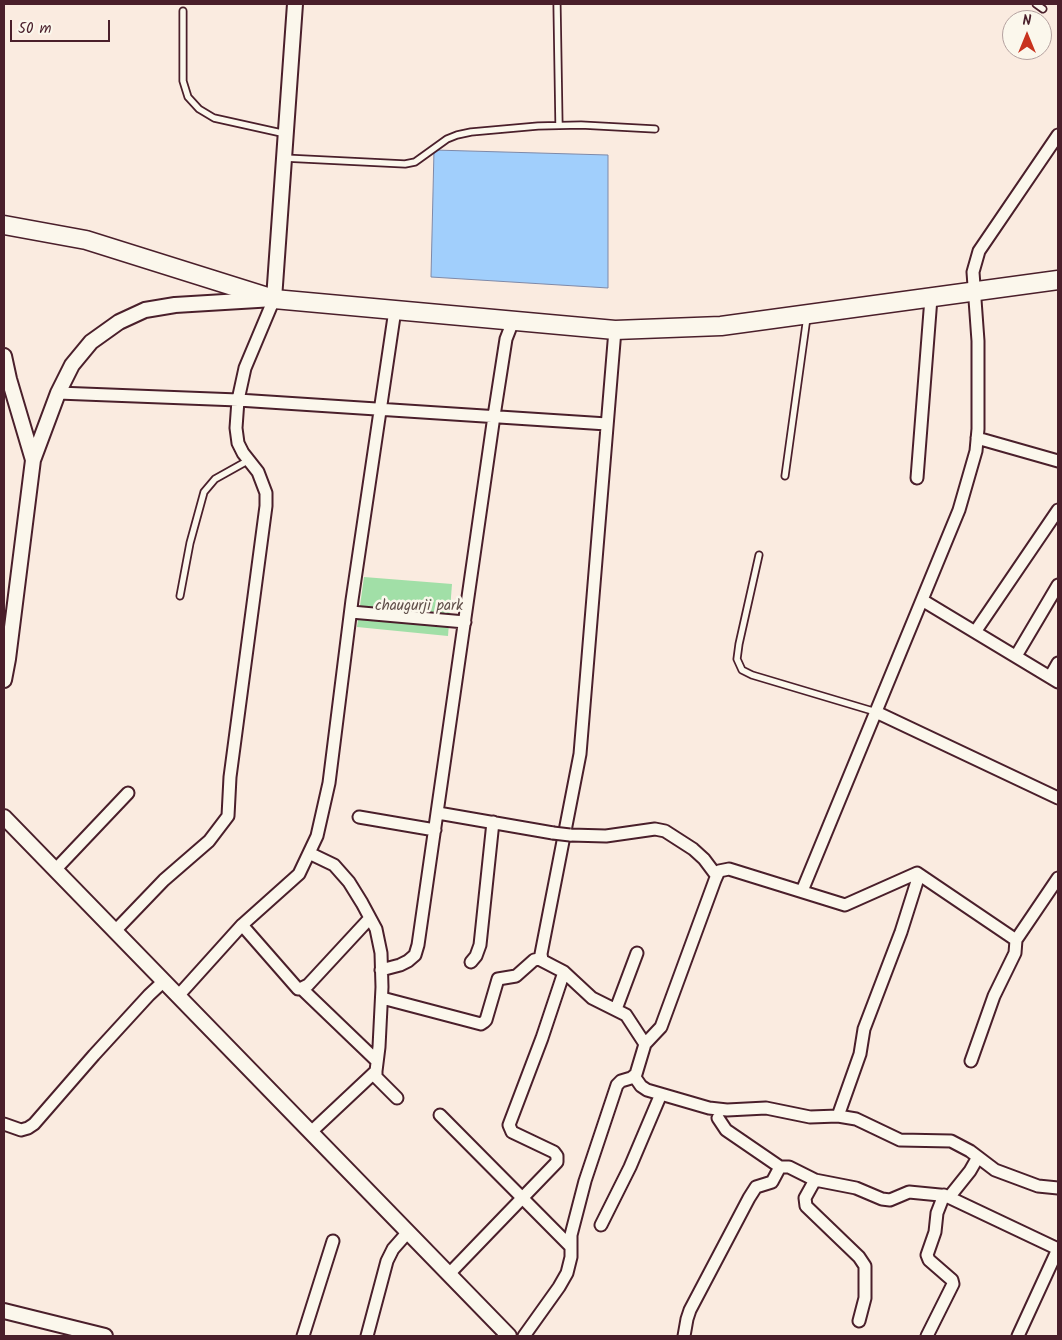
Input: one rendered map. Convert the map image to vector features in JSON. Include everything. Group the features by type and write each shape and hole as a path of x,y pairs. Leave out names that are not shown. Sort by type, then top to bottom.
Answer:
{"main road":[{"path":"4,225 86,240 274,299 615,330 721,326 1058,280"}],"street":[{"path":"115,931 164,880 209,841 228,816 230,777 266,506 266,493 258,472 243,453 238,443 236,428 238,400 245,368 274,299 295,4"},
{"path":"802,891 959,510 976,451 978,341 973,272 979,251 1058,135"},
{"path":"917,478 931,298"},
{"path":"4,680 33,460 58,393 72,365 91,342 119,322 145,310 175,305 274,299"},
{"path":"178,996 242,925 299,874 317,836 329,783 350,612 395,310"},
{"path":"381,970 400,965 412,958 416,951 438,813 494,416 506,339 513,321"},
{"path":"542,960 541,954 580,754 615,330"},
{"path":"4,356 33,460"},
{"path":"58,393 238,400 607,424"},
{"path":"977,438 1058,461"},
{"path":"975,632 1058,510"},
{"path":"1016,656 1058,585"},
{"path":"922,600 1054,679 1058,663"},
{"path":"350,612 465,622"},
{"path":"876,712 1058,798"},
{"path":"55,870 128,793"},
{"path":"438,813 570,835 606,836 655,829 665,831 693,848 716,875"},
{"path":"4,817 509,1336"},
{"path":"359,817 435,830"},
{"path":"471,962 476,956 480,945 493,822"},
{"path":"309,853 334,865 349,882 376,928 381,953 382,998 376,1077 397,1098"},
{"path":"524,1336 559,1287 566,1273 571,1257 571,1235 585,1181 617,1085 621,1081 631,1078 638,1071 646,1044 663,1023 716,875 720,871 729,869 845,905 917,873 1016,940"},
{"path":"838,1116 860,1054 864,1029 902,932 919,875"},
{"path":"971,1061 994,996 1015,953 1016,940 1058,878"},
{"path":"302,989 370,918"},
{"path":"242,925 298,989 302,989 376,1066"},
{"path":"616,1009 637,953"},
{"path":"382,998 481,1024 486,1020 498,979 516,976 534,960 542,960 564,972 592,998 616,1009 629,1018 646,1044"},
{"path":"449,1274 557,1162 558,1156 554,1152 512,1132 509,1125 542,1038 564,972"},
{"path":"4,1124 21,1130 34,1124 94,1055 164,981"},
{"path":"311,1132 376,1066"},
{"path":"631,1078 641,1086 661,1094 719,1110 766,1108 810,1117 838,1116 856,1119 900,1140 951,1141 960,1144 988,1165 1005,1174 1038,1186 1058,1188"},
{"path":"601,1225 630,1167 661,1094"},
{"path":"440,1114 571,1247"},
{"path":"718,1118 726,1130 780,1167 790,1167 815,1180 856,1188 886,1200 909,1192 950,1196 970,1171 978,1157"},
{"path":"684,1336 690,1310 749,1198 756,1187 772,1182 780,1167"},
{"path":"815,1180 805,1198 806,1206 859,1257 865,1266 865,1298 858,1321"},
{"path":"927,1336 953,1284 952,1280 929,1260 927,1255 935,1232 937,1213 944,1195"},
{"path":"944,1195 1058,1249 1018,1336"},
{"path":"367,1336 387,1261 408,1232"},
{"path":"303,1336 333,1241"},
{"path":"4,1311 105,1336"}],"lane":[{"path":"557,4 559,125"},
{"path":"1036,4 1043,9"},
{"path":"183,11 183,81 188,97 199,109 214,118 286,134"},
{"path":"284,158 405,164 415,162 439,144 457,135 488,130 559,125 655,129"},
{"path":"784,476 807,314"},
{"path":"180,596 190,542 204,492 215,479 249,460"},
{"path":"759,555 739,644 737,659 742,670 752,675 876,712"}],"green space":[{"name":"chaugurji park","path":"364,577 452,584 448,636 357,627"}],"water":[{"path":"434,150 608,155 608,288 431,277"}]}
